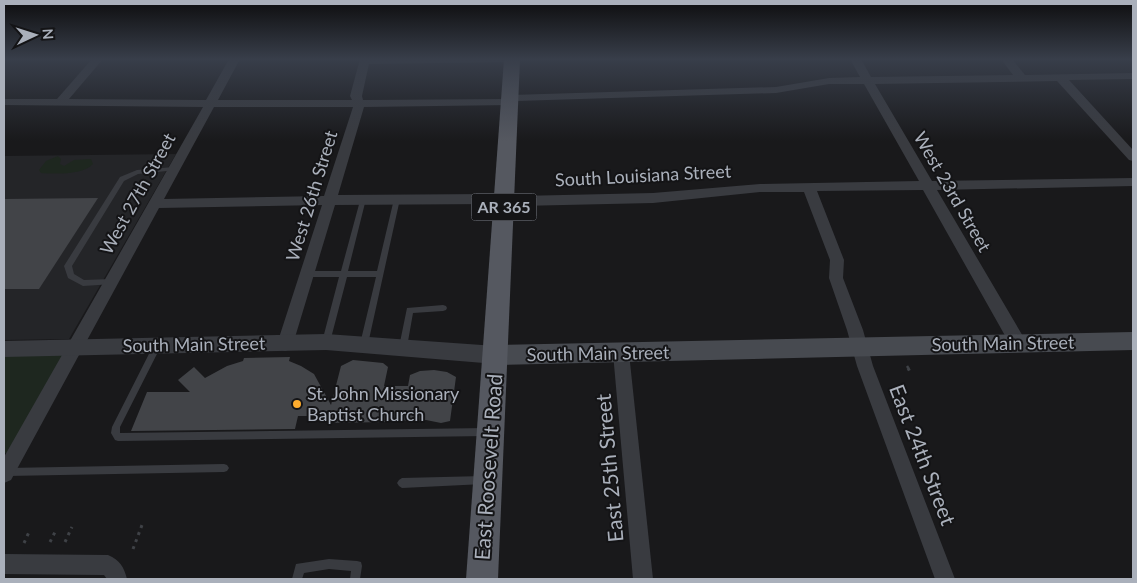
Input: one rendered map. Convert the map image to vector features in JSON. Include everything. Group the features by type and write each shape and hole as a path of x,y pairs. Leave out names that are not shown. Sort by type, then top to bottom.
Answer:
{"main road":[{"name":"AR 365","path":"496,355 511,86"},
{"name":"South Main Street","path":"496,355 1133,341"},
{"name":"East Roosevelt Road","path":"482,579 496,355"}],"street":[{"path":"60,103 75,86"},
{"name":"West 27th Street","path":"4,473 219,86"},
{"name":"West 26th Street","path":"285,344 360,104 356,96 359,86"},
{"path":"4,102 360,104 729,93 778,90 796,86"},
{"name":"West 23rd Street","path":"870,86 1018,343"},
{"path":"1068,86 1133,157"},
{"name":"South Louisiana Street","path":"154,204 363,199 505,199 519,201 653,198 760,188 1133,182"},
{"name":"East 24th Street","path":"809,187 837,260 836,278 855,330 858,347 945,579"},
{"name":"South Main Street","path":"4,349 326,342 496,355"},
{"name":"East 25th Street","path":"622,353 643,579"},
{"path":"4,564 108,565 115,572 117,579"}],"lane":[{"path":"111,282 83,283 71,276 68,266 122,179 137,172 174,169"},
{"path":"326,342 363,199"},
{"path":"364,344 397,199"},
{"path":"307,274 380,274"},
{"path":"403,347 410,310 443,308"},
{"path":"158,345 116,427 115,433 118,438 491,431"},
{"path":"4,473 224,468"},
{"path":"402,483 488,480"},
{"path":"297,579 300,568 329,564 358,566 355,579"}],"path":[{"path":"907,366 910,372"},
{"path":"134,549 142,525"},
{"path":"65,542 72,527"},
{"path":"24,543 30,530"},
{"path":"50,542 56,530"}],"shaded area":[{"path":"176,154 69,339 4,340 4,156"},
{"path":"58,156 61,159 60,164 64,166 74,160 91,159 93,164 89,168 76,172 41,173 39,170 46,161"},
{"path":"75,347 16,453 4,453 4,349"}],"building":[{"path":"98,198 39,289 4,289 4,199"},
{"name":"St. John Missionary Baptist Church","path":"290,357 289,361 314,374 331,405 341,366 353,360 383,363 388,367 384,386 408,386 410,375 420,371 434,370 447,372 456,377 450,421 441,423 426,420 412,422 388,417 387,422 326,423 321,416 298,416 295,429 131,431 147,392 190,392 178,380 194,367 205,378 227,366 243,361 244,358"}],"place":[{"name":"St. John Missionary Baptist Church","path":"297,404"}]}
